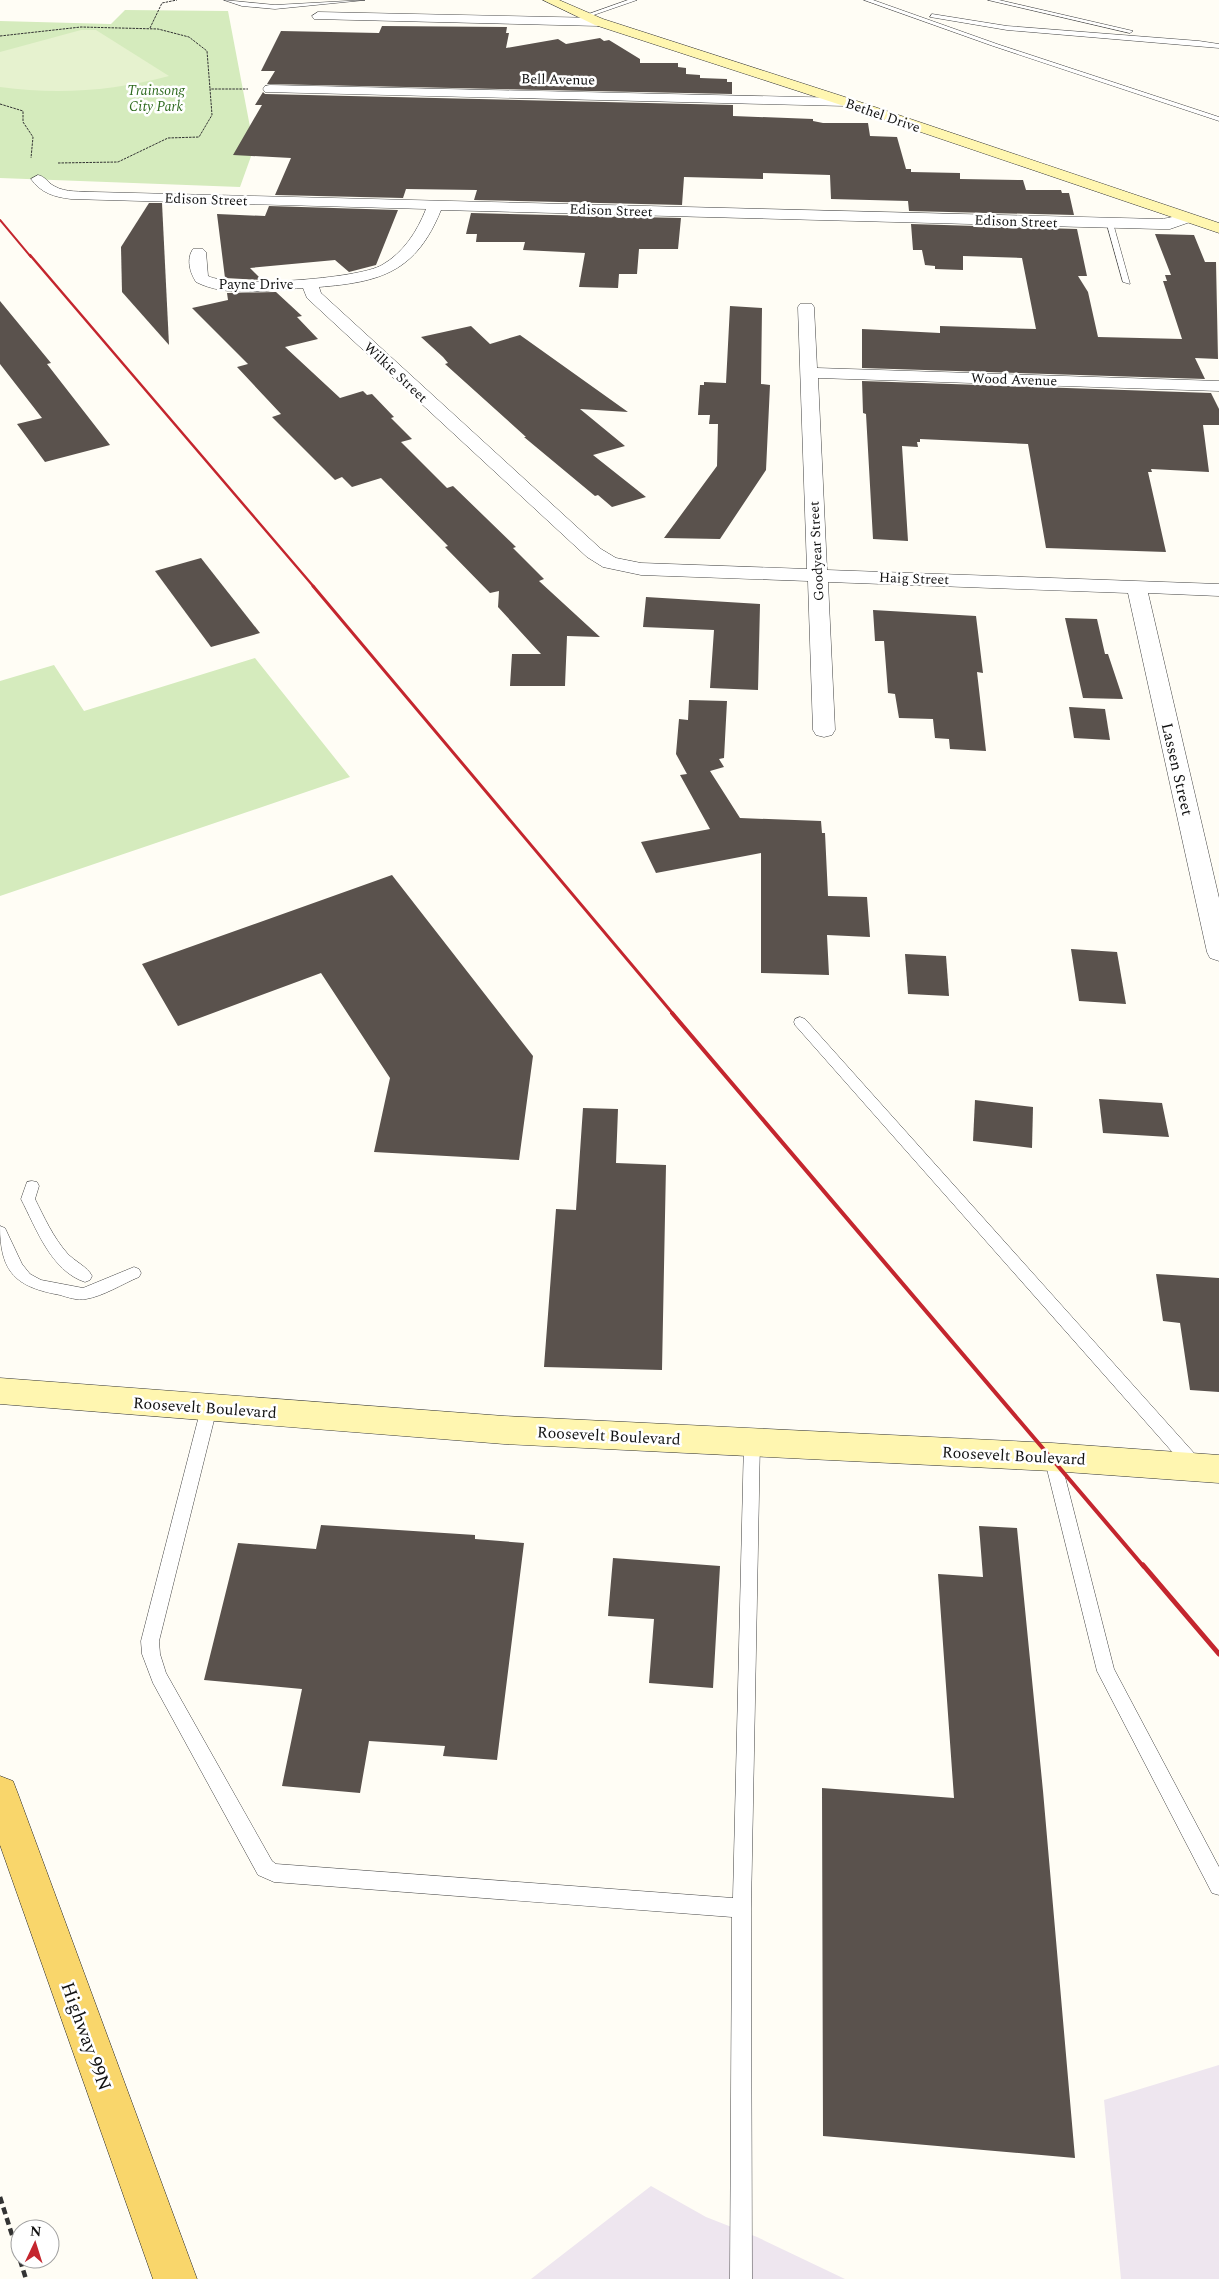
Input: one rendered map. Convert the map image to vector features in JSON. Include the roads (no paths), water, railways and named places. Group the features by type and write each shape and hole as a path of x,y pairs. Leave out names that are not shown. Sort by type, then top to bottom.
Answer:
{"main road":[{"name":"Highway 99N","path":"0,1794 175,2279"}],"street":[{"name":"Bethel Drive","path":"548,0 593,19 1219,228"},
{"path":"318,16 593,19"},
{"name":"Bell Avenue","path":"270,89 846,102"},
{"name":"Edison Street","path":"38,176 47,189 56,192 94,196 1109,223 1170,224 1188,218"},
{"path":"310,283 357,278 388,270 405,257 414,246 432,216 435,206"},
{"name":"Payne Drive","path":"198,252 198,272 202,279 210,284 262,285 310,283"},
{"name":"Wilkie Street","path":"310,283 313,295 594,553 610,563"},
{"name":"Goodyear Street","path":"806,307 824,730"},
{"name":"Wood Avenue","path":"808,373 1219,386"},
{"name":"Haig Street","path":"610,563 641,569 1219,590"},
{"name":"Lassen Street","path":"1137,587 1210,873 1219,952"},
{"name":"Roosevelt Boulevard","path":"0,1391 504,1430 1052,1457 1208,1468"}],"lane":[{"path":"226,0 245,4 280,6 362,0"},
{"path":"593,19 634,0"},
{"path":"867,0 995,45 1219,119"},
{"path":"991,0 1140,33 1219,46"},
{"path":"894,9 1006,28 1199,43"},
{"path":"1109,223 1127,282"},
{"path":"800,1022 1208,1468"},
{"path":"32,1186 28,1199 42,1225 71,1267 85,1276"},
{"path":"0,1232 16,1268 25,1278 38,1285 84,1294 134,1272"},
{"path":"210,1408 150,1641 151,1654 159,1677 265,1868 274,1873 742,1908"},
{"path":"741,2279 742,1908 752,1441"},
{"path":"1052,1457 1106,1671 1115,1692 1219,1886"}],"railway":[{"path":"0,220 31,257"},
{"path":"30,255 314,587"},
{"path":"313,586 674,1015"},
{"path":"672,1013 1144,1567"},
{"path":"1143,1565 1219,1654"}],"park label":[{"name":"Trainsong City Park","path":"156,98"}]}
